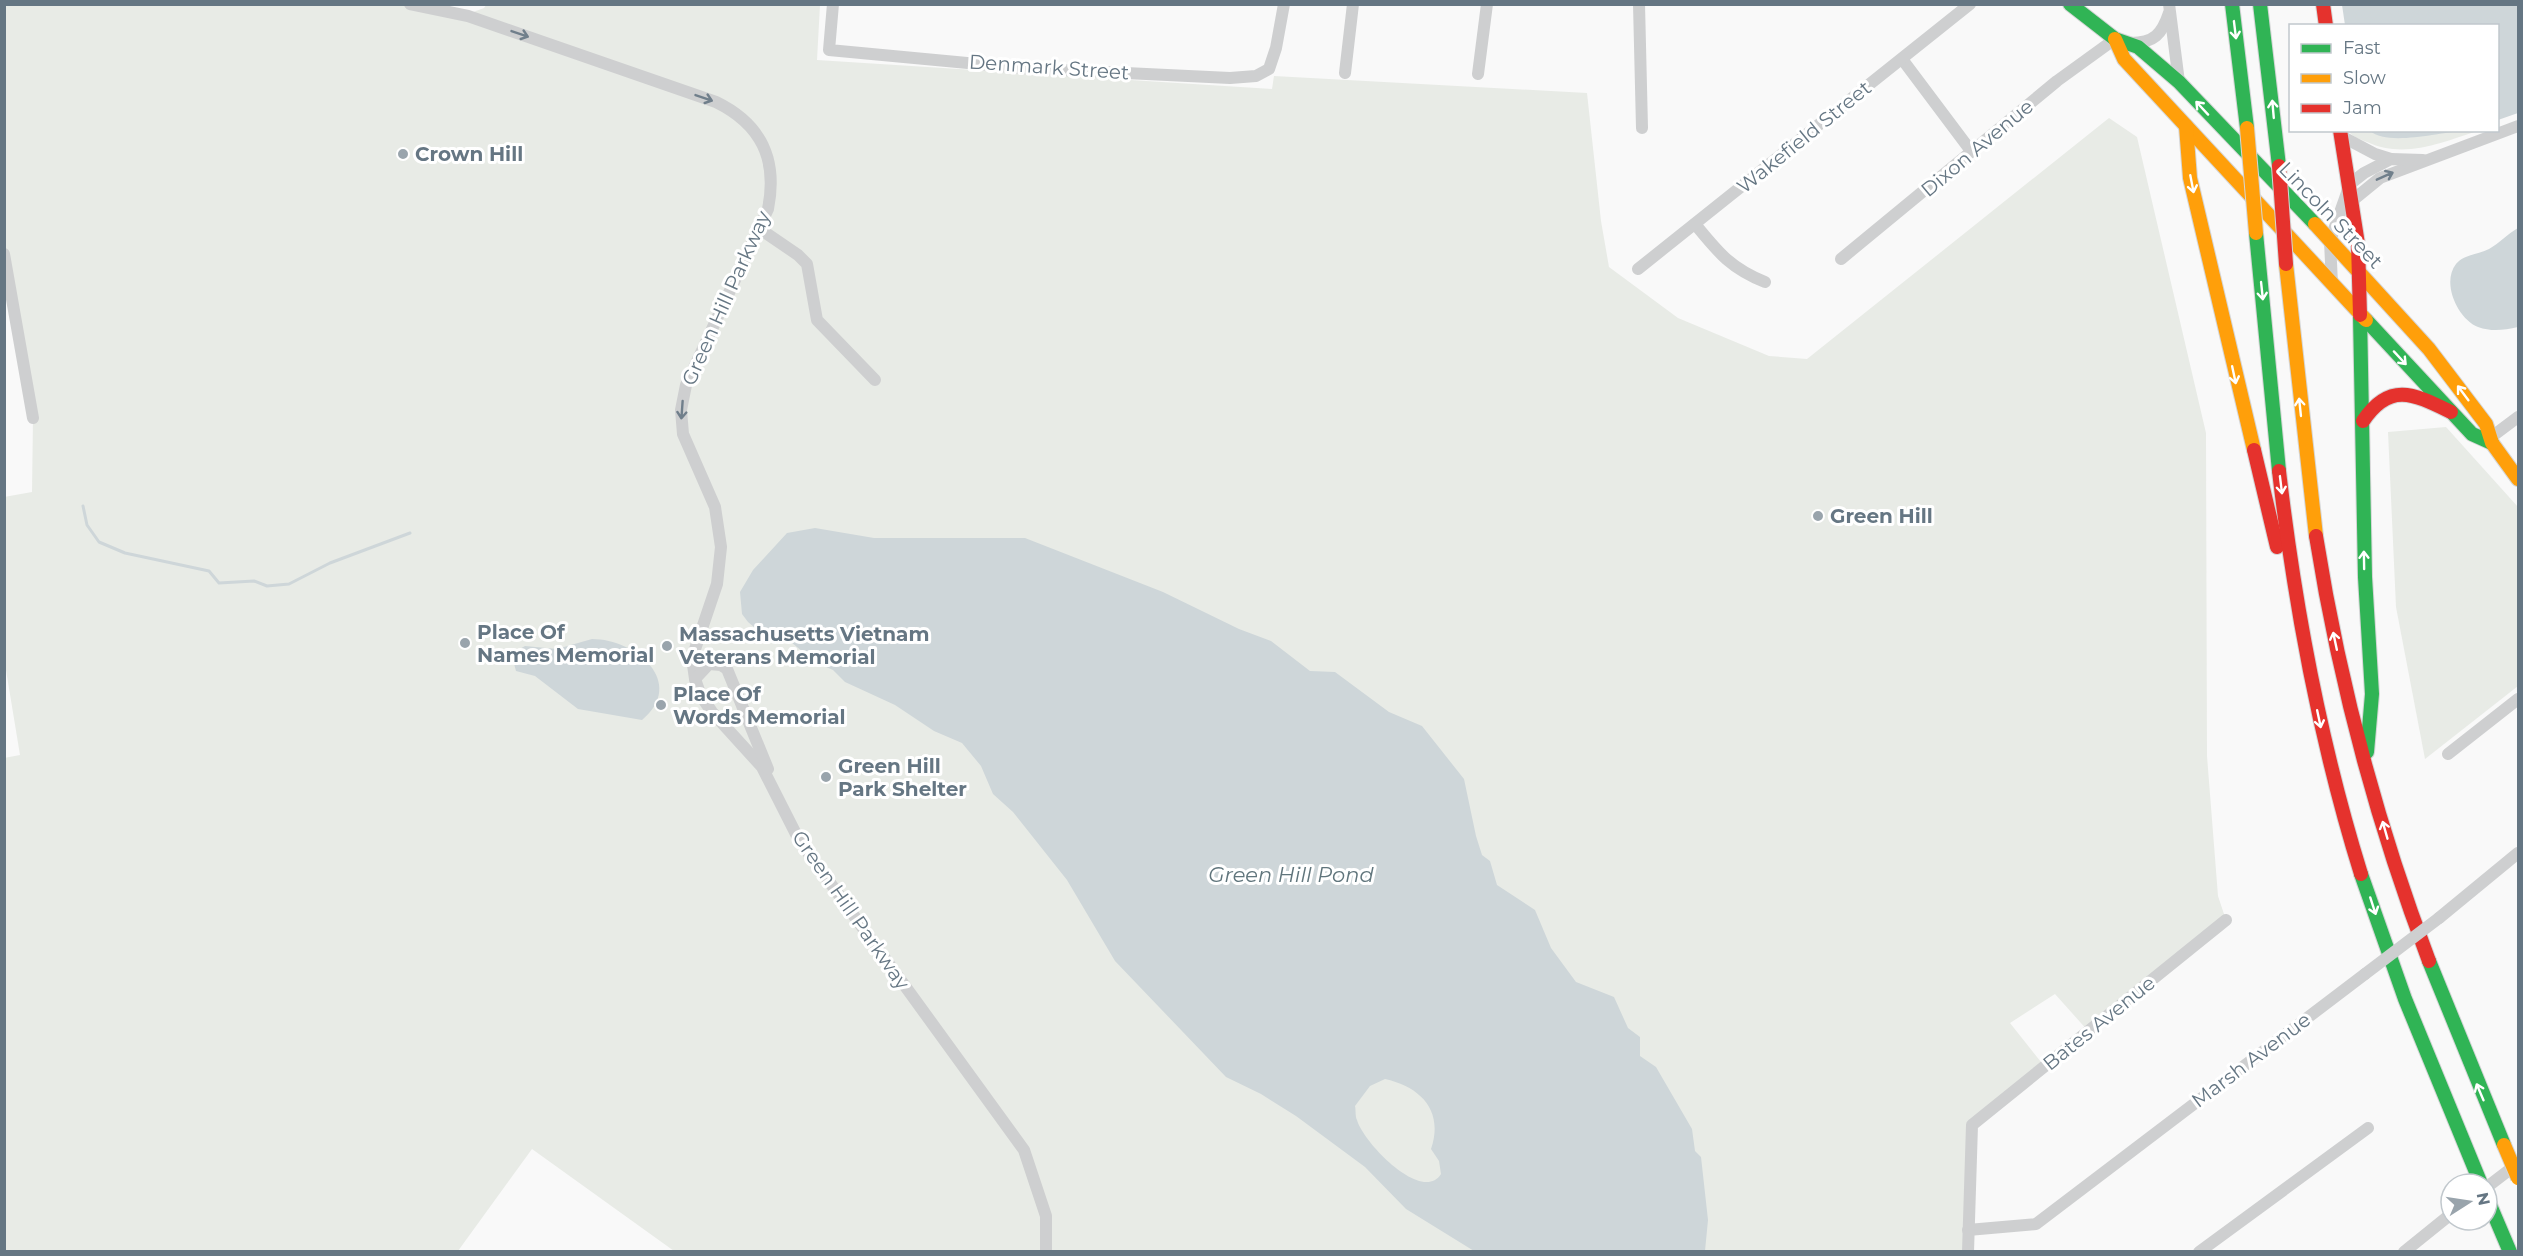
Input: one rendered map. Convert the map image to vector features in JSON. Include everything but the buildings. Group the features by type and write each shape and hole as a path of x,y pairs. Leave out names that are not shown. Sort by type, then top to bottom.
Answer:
{"main road":[{"name":"Lincoln Street","path":"2070,4 2121,41 2138,47 2179,82 2360,272 2429,349 2486,424 2491,440 2516,472"},
{"path":"2232,4 2247,128 2281,486 2310,679"},
{"path":"2260,4 2279,166 2303,441 2319,558 2340,663 2366,765 2412,915 2455,1032 2518,1178"},
{"path":"2323,4 2326,24"},
{"name":"Lincoln Street","path":"2121,41 2124,59 2314,261 2332,285 2472,434 2491,440"},
{"path":"2179,82 2186,126 2190,178 2238,395 2325,745 2383,936 2443,1098 2475,1172"},
{"path":"2341,133 2353,200 2360,272 2365,577 2372,694 2366,765"},
{"path":"2363,421 2373,404 2384,396 2396,394 2418,397 2451,412"},
{"path":"2499,1226 2510,1251"}],"street":[{"path":"410,4 465,15"},
{"name":"Green Hill Parkway","path":"455,4 465,15 716,102 738,113 761,141 770,167 771,194 760,229 686,385 681,406 685,443 715,507 720,547 717,584 692,658 694,679 712,712 755,758 776,793 799,840 1024,1150 1046,1216 1046,1251"},
{"name":"Denmark Street","path":"833,4 829,50 1096,73 1230,78 1250,77 1267,70 1276,48 1284,4"},
{"path":"1345,73 1353,4"},
{"path":"1478,74 1486,4"},
{"path":"1639,4 1642,128"},
{"name":"Wakefield Street","path":"1638,269 1970,4"},
{"path":"2121,41 2146,42 2154,39 2164,28 2169,8"},
{"path":"2169,8 2179,82"},
{"name":"Dixon Avenue","path":"1840,259 2057,81 2121,41"},
{"path":"1902,59 1971,151"},
{"path":"2353,200 2380,178 2518,126"},
{"path":"2341,133 2358,147 2391,159 2423,160"},
{"path":"2332,285 2330,241 2350,184 2364,173 2391,159"},
{"path":"1695,224 1726,261 1744,273 1765,282"},
{"path":"760,229 798,255 807,264 817,320 875,380"},
{"path":"4,254 33,418"},
{"path":"2491,440 2518,417"},
{"path":"694,679 709,664 721,665 727,669 748,716 776,793"},
{"path":"2448,754 2518,699"},
{"name":"Marsh Avenue","path":"1968,1230 2036,1224 2439,918 2518,853"},
{"name":"Bates Avenue","path":"1968,1230 1972,1125 2226,920"},
{"path":"2199,1251 2368,1128"},
{"path":"2499,1178 2518,1163"},
{"path":"2404,1251 2439,1223"},
{"path":"1968,1230 1968,1251"}],"shaded area":[{"path":"410,4 465,15 484,8 487,4 820,5 817,60 1272,89 1274,76 1587,93 1601,221 1609,267 1678,318 1769,356 1807,359 2109,118 2137,137 2206,433 2207,756 2218,896 2226,920 2089,1032 2055,994 2010,1023 2045,1067 1972,1125 1968,1251 674,1251 532,1149 458,1251 5,1251 4,758 20,755 5,664 4,497 32,492 33,418 5,254 4,5"},
{"path":"2349,132 2474,132 2436,144 2409,149 2381,147"},
{"path":"2446,427 2518,507 2518,686 2425,759 2396,607 2388,432"}],"water":[{"path":"2342,5 2518,5 2518,113 2499,120 2499,24 2345,24"},
{"path":"2372,132 2453,132 2400,138"},
{"path":"2518,228 2518,327 2488,330 2478,327 2458,309 2451,290 2452,272 2459,261 2489,249"},
{"name":"Green Hill Pond","path":"815,528 874,538 1025,538 1163,592 1239,629 1271,641 1310,671 1335,672 1389,712 1422,726 1464,779 1476,836 1482,855 1490,861 1497,885 1535,910 1551,948 1576,982 1614,997 1628,1028 1640,1037 1640,1056 1656,1067 1692,1129 1695,1151 1701,1157 1708,1220 1705,1251 1474,1251 1406,1209 1365,1167 1296,1116 1261,1094 1226,1077 1115,961 1067,880 1013,812 993,794 981,766 962,743 934,731 895,705 845,682 833,670 815,662 791,642 760,632 748,622 742,614 740,592 753,570 787,533","holes":["1385,1079 1398,1083 1419,1095 1432,1112 1434,1135 1431,1149 1439,1161 1441,1174 1432,1181 1421,1181 1408,1176 1394,1166 1370,1142 1356,1118 1355,1106 1370,1086"]},
{"path":"592,639 625,646 639,655 658,678 659,692 655,706 642,720 578,709 535,676 516,671 513,660 516,651 525,646 557,649"}],"waterway":[{"path":"83,506 87,525 99,542 125,553 209,571 219,583 254,581 267,586 289,584 330,563 410,533"}],"traffic: fast":[{"path":"2070,4 2115,39 2138,47 2179,82 2315,224"},
{"path":"2232,4 2247,128"},
{"path":"2260,4 2279,166"},
{"path":"2256,233 2279,471"},
{"path":"2360,315 2365,577 2372,694 2367,752"},
{"path":"2366,320 2472,434 2492,443"},
{"path":"2361,874 2405,999 2476,1172"},
{"path":"2429,961 2504,1145"},
{"path":"2499,1226 2510,1252"}],"traffic: slow":[{"path":"2115,39 2124,59 2366,320"},
{"path":"2186,126 2190,178 2254,450"},
{"path":"2247,128 2256,233"},
{"path":"2315,224 2429,349 2486,424 2492,443 2518,479"},
{"path":"2286,264 2316,536"},
{"path":"2504,1145 2518,1178"}],"traffic: jam":[{"path":"2323,4 2326,24"},
{"path":"2340,132 2358,244 2360,315"},
{"path":"2279,166 2286,264"},
{"path":"2363,421 2373,408 2393,396 2414,396 2451,412"},
{"path":"2254,450 2277,547"},
{"path":"2279,471 2301,624 2321,725 2361,874"},
{"path":"2316,536 2348,698 2376,805 2429,961"}],"place":[{"name":"Crown Hill","path":"403,154"},
{"name":"Green Hill","path":"1818,516"},
{"name":"Place Of Names Memorial","path":"465,643"},
{"name":"Massachusetts Vietnam Veterans Memorial","path":"667,646"},
{"name":"Place Of Words Memorial","path":"661,705"},
{"name":"Green Hill Park Shelter","path":"826,777"}]}
